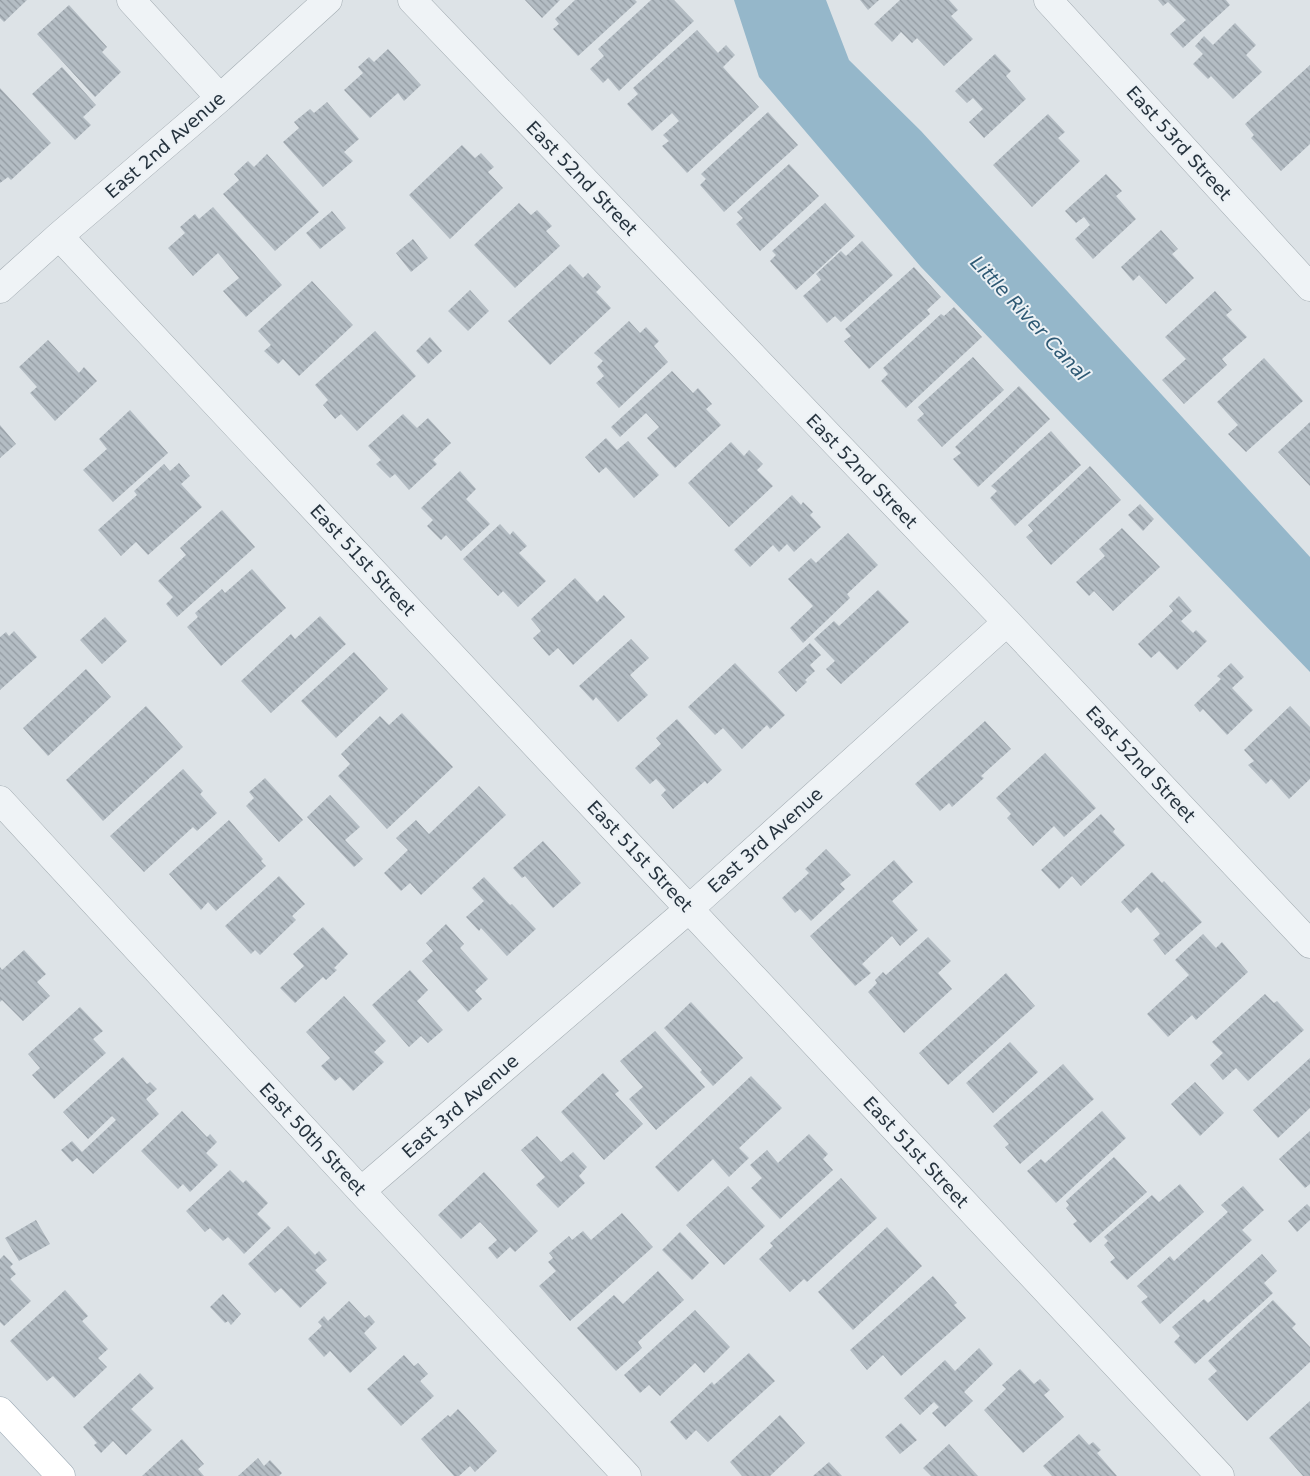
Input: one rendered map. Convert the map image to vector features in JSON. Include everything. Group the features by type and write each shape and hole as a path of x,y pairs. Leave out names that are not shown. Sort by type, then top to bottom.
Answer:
{"main road":[{"path":"0,1411 53,1473"}],"street":[{"path":"131,0 220,98"},
{"name":"East 2nd Avenue","path":"0,289 220,98 328,0"},
{"name":"East 52nd Street","path":"412,0 1007,622 1310,944"},
{"name":"East 53rd Street","path":"1048,0 1310,287"},
{"name":"East 51st Street","path":"59,236 1220,1476"},
{"name":"East 3rd Avenue","path":"361,1191 689,908 1007,622"},
{"name":"East 50th Street","path":"0,800 627,1476"}],"water":[{"name":"Little River Canal","path":"734,0 826,0 849,60 921,131 1310,557 1310,672 921,267 759,77"}],"building":[{"path":"0,0 27,0 4,22 0,18"},
{"path":"525,0 560,0 542,18"},
{"path":"575,0 635,0 637,2 578,56 553,29 559,24 555,19"},
{"path":"651,0 674,0 694,21 619,91 608,78 603,83 590,69 604,56 598,49"},
{"path":"860,0 879,0 868,10"},
{"path":"900,0 949,0 958,10 951,16 973,39 944,66 917,38 912,43 901,32 892,42 874,24"},
{"path":"1158,0 1226,0 1230,5 1183,48 1170,34 1186,20 1168,2 1163,6"},
{"path":"69,5 107,47 102,52 121,72 95,97 37,34"},
{"path":"1235,23 1256,45 1246,55 1262,72 1233,99 1211,76 1208,79 1193,64 1203,54 1195,46 1204,36 1213,45"},
{"path":"697,30 718,53 726,45 735,55 723,67 759,107 687,173 662,146 669,141 663,135 679,121 672,113 652,131 627,104 638,94 633,88"},
{"path":"388,49 421,85 404,101 398,93 370,118 344,90 363,73 358,67 369,57 374,62"},
{"path":"995,54 1011,71 1006,76 1026,99 984,138 969,122 983,109 973,98 967,103 955,91"},
{"path":"1310,65 1310,144 1281,171 1251,138 1254,135 1245,124"},
{"path":"62,67 96,105 83,117 91,125 75,140 32,94"},
{"path":"0,88 51,143 11,180 8,177 0,183"},
{"path":"327,102 359,139 344,152 353,161 323,187 283,142 299,128 294,122 310,109 314,113"},
{"path":"768,112 798,145 724,212 700,185 706,179 701,174"},
{"path":"1048,114 1065,132 1058,138 1080,161 1032,207 993,165"},
{"path":"462,145 475,158 481,153 494,167 488,172 503,188 450,239 409,195"},
{"path":"267,154 319,212 275,251 223,194 239,180 234,174 248,161 254,167"},
{"path":"789,164 819,196 760,251 736,224 743,218 737,212"},
{"path":"1106,174 1122,191 1116,196 1136,219 1093,259 1075,239 1090,225 1084,217 1076,223 1065,211"},
{"path":"519,203 531,215 537,210 552,226 546,231 560,246 515,288 474,245"},
{"path":"825,203 855,236 796,290 770,261 776,255 772,251"},
{"path":"213,207 282,285 246,317 223,291 239,278 218,253 193,276 168,248 185,233 180,227 195,214 199,219"},
{"path":"332,211 346,228 320,249 306,233"},
{"path":"1161,230 1178,249 1172,254 1194,278 1166,304 1139,275 1133,281 1121,267"},
{"path":"413,239 428,258 411,272 396,253"},
{"path":"862,241 893,275 841,322 835,316 827,323 803,296 821,280 816,274 841,251 846,256"},
{"path":"570,264 583,278 588,273 601,287 596,292 611,308 550,365 508,321"},
{"path":"914,267 941,297 927,310 930,314 869,369 844,341 851,336 845,329"},
{"path":"312,281 353,325 299,376 283,359 278,364 264,351 271,345 258,331"},
{"path":"470,290 489,311 468,331 448,311"},
{"path":"1215,291 1232,310 1226,315 1247,337 1222,359 1227,365 1184,404 1162,380 1186,359 1165,337"},
{"path":"954,307 982,337 906,408 881,381 888,374 883,368 941,314 944,316"},
{"path":"629,321 640,333 646,327 659,341 654,346 668,362 619,408 596,383 604,376 597,367 603,361 594,353"},
{"path":"375,331 416,376 357,431 341,414 335,419 323,405 328,400 315,385"},
{"path":"430,337 442,351 428,364 416,351"},
{"path":"48,340 79,373 84,367 97,381 55,421 30,393 37,387 19,367"},
{"path":"973,357 1004,390 942,447 917,420 924,414 918,407"},
{"path":"1264,358 1303,401 1246,452 1228,434 1238,425 1217,402"},
{"path":"672,371 693,393 698,388 712,404 706,409 721,425 675,468 647,438 659,427 646,413 620,437 611,427"},
{"path":"1019,386 1050,419 978,487 953,459 961,453 955,447"},
{"path":"130,410 168,453 113,502 83,470 107,449 99,439"},
{"path":"403,414 417,428 428,418 451,443 433,460 437,464 409,490 395,474 390,478 376,464 381,460 368,446"},
{"path":"1310,422 1310,486 1278,452"},
{"path":"0,425 16,444 0,458"},
{"path":"1051,431 1081,465 1015,526 990,498 997,491 991,486"},
{"path":"606,438 617,450 628,441 659,475 634,498 606,467 599,473 585,457"},
{"path":"731,442 744,456 749,450 763,464 757,470 773,486 729,527 688,483"},
{"path":"179,463 190,476 181,484 202,507 148,555 136,542 121,556 98,530 137,495 134,491 164,464 170,471"},
{"path":"1090,466 1121,500 1051,565 1026,537 1033,531 1028,525"},
{"path":"460,471 476,489 466,499 490,524 461,551 446,535 441,540 427,526 433,520 421,508"},
{"path":"792,495 801,505 803,502 813,512 810,515 821,527 794,552 787,544 779,552 773,545 750,567 734,550"},
{"path":"1140,504 1154,519 1143,531 1128,515"},
{"path":"222,510 255,547 177,617 166,604 173,597 158,581 186,555 180,548"},
{"path":"500,524 510,535 513,531 527,546 519,553 546,581 518,607 503,591 498,596 463,559"},
{"path":"1122,528 1160,567 1113,611 1094,591 1089,596 1076,582 1105,556 1099,549"},
{"path":"848,533 878,565 847,594 850,598 803,643 790,628 813,606 788,579 811,558 816,563"},
{"path":"252,569 286,608 221,666 187,627 198,617 195,613 222,589 225,593"},
{"path":"575,578 597,602 604,595 625,617 573,665 558,648 549,656 533,638 541,631 531,619"},
{"path":"878,590 909,622 841,684 826,669 835,661 814,639 834,621 839,626"},
{"path":"1179,596 1192,611 1181,621 1193,633 1196,630 1207,641 1177,670 1159,651 1151,658 1138,644 1173,611 1169,606"},
{"path":"320,616 346,644 271,713 241,681 291,634 295,639"},
{"path":"105,617 127,641 102,664 80,640"},
{"path":"14,631 37,657 0,690 0,637 6,632 9,636"},
{"path":"631,639 649,658 630,675 648,695 618,722 596,697 593,701 579,686"},
{"path":"810,643 821,655 810,665 815,671 796,692 778,672"},
{"path":"354,652 388,689 336,738 301,701"},
{"path":"735,663 785,715 770,729 767,725 742,749 723,728 715,735 688,707"},
{"path":"1231,663 1244,677 1232,688 1253,710 1227,735 1203,709 1200,712 1194,705 1221,679 1217,676"},
{"path":"86,669 111,697 48,756 23,728"},
{"path":"146,706 183,747 103,821 66,780"},
{"path":"1290,706 1310,727 1310,779 1289,799 1271,779 1266,784 1248,765 1254,761 1244,750"},
{"path":"402,713 453,767 387,829 338,776 350,764 341,754 380,716 389,725"},
{"path":"677,719 722,770 707,784 705,781 673,809 661,795 666,790 656,779 650,784 635,768 661,744 656,738"},
{"path":"985,721 1011,749 981,776 984,778 952,807 949,803 940,811 915,784"},
{"path":"1045,753 1096,808 1064,837 1054,826 1033,846 1007,818 1011,814 996,798"},
{"path":"183,769 203,791 200,794 217,813 197,831 193,827 144,872 110,836"},
{"path":"265,778 303,820 279,842 246,806 254,798 249,792"},
{"path":"479,786 506,815 421,895 410,883 401,891 384,873 408,850 396,838 416,820 429,834"},
{"path":"330,795 360,827 345,840 363,859 354,867 307,817"},
{"path":"1101,814 1115,829 1113,832 1125,845 1081,886 1072,876 1059,889 1041,870"},
{"path":"229,820 263,859 261,861 266,866 216,911 208,902 201,910 169,874"},
{"path":"543,841 581,883 553,908 525,876 522,878 513,868"},
{"path":"826,849 851,875 840,884 845,889 811,921 800,909 795,913 782,898 809,873 805,869"},
{"path":"894,860 913,882 892,901 918,930 900,946 892,936 862,964 871,973 855,986 810,936"},
{"path":"1152,872 1162,883 1164,881 1202,922 1165,955 1153,940 1160,934 1137,907 1131,913 1121,902"},
{"path":"279,876 305,904 292,916 296,920 260,955 255,950 251,954 225,926"},
{"path":"484,877 536,929 507,956 481,928 479,931 466,917 484,901 472,888"},
{"path":"446,924 464,944 460,948 488,979 475,991 482,999 468,1012 422,961 433,951 426,943"},
{"path":"323,927 348,954 334,968 337,970 326,980 323,977 295,1003 280,988 304,966 293,954"},
{"path":"1203,934 1216,948 1222,942 1248,972 1196,1020 1192,1015 1168,1037 1147,1014 1189,975 1175,960"},
{"path":"928,937 951,961 938,973 952,989 904,1033 868,992 877,983 875,980 883,972 886,975"},
{"path":"24,950 46,974 37,982 50,996 23,1021 2,1000 0,1002 0,967 2,970"},
{"path":"410,970 428,990 417,1001 443,1030 428,1043 421,1036 409,1047 372,1005"},
{"path":"1006,973 1035,1006 948,1085 919,1053"},
{"path":"1265,994 1274,1003 1277,1001 1304,1030 1248,1081 1236,1068 1223,1080 1210,1065 1223,1053 1212,1042"},
{"path":"344,996 386,1041 374,1052 384,1062 353,1091 340,1077 335,1081 321,1066 330,1058 306,1032"},
{"path":"691,1002 743,1058 713,1086 700,1072 702,1070 664,1028"},
{"path":"80,1007 103,1031 93,1039 106,1053 54,1099 32,1075 40,1068 28,1054"},
{"path":"655,1031 705,1087 656,1130 629,1099 643,1087 620,1061"},
{"path":"1010,1042 1038,1072 993,1113 966,1083"},
{"path":"123,1057 147,1084 150,1082 157,1089 146,1099 159,1114 93,1174 77,1158 72,1162 61,1150 72,1141 82,1152 116,1120 112,1116 88,1139 63,1112"},
{"path":"1310,1058 1310,1108 1278,1138 1253,1110"},
{"path":"1063,1064 1094,1099 1020,1164 1005,1147 1009,1144 993,1126"},
{"path":"603,1073 619,1091 615,1094 643,1124 604,1160 561,1112"},
{"path":"751,1076 782,1108 739,1148 749,1158 729,1177 713,1159 678,1192 655,1167"},
{"path":"1195,1082 1224,1113 1200,1136 1171,1104"},
{"path":"182,1111 207,1137 210,1134 217,1142 206,1153 218,1165 190,1192 183,1184 178,1189 141,1151"},
{"path":"1102,1111 1126,1138 1056,1203 1027,1171 1041,1159 1045,1163"},
{"path":"1310,1131 1310,1184 1305,1188 1279,1159"},
{"path":"809,1134 828,1154 823,1159 833,1170 780,1219 751,1188 762,1178 750,1165 767,1150 778,1163"},
{"path":"537,1136 561,1162 573,1152 587,1167 579,1176 585,1183 558,1208 536,1185 545,1177 521,1150"},
{"path":"1114,1157 1147,1192 1090,1243 1073,1224 1077,1221 1066,1208 1069,1205 1066,1201"},
{"path":"230,1170 243,1183 246,1180 268,1203 257,1214 271,1228 244,1254 228,1237 223,1241 210,1228 205,1232 186,1211"},
{"path":"484,1172 538,1231 515,1252 510,1247 497,1259 488,1248 497,1240 480,1222 461,1239 438,1215"},
{"path":"841,1178 877,1218 807,1282 804,1279 790,1292 759,1259 773,1246 770,1243"},
{"path":"1180,1184 1204,1212 1127,1280 1110,1262 1115,1258 1104,1245 1108,1241 1104,1237 1152,1195 1159,1202"},
{"path":"728,1186 765,1226 724,1265 686,1225"},
{"path":"1243,1186 1264,1210 1242,1230 1252,1240 1160,1324 1141,1302 1148,1297 1137,1286 1170,1256 1174,1261 1228,1212 1221,1205"},
{"path":"1307,1204 1310,1207 1310,1220 1297,1232 1288,1221"},
{"path":"622,1213 653,1247 570,1321 539,1286 556,1271 548,1262 553,1258 549,1253 569,1236 572,1240 583,1231 591,1240"},
{"path":"36,1220 50,1244 19,1261 5,1238"},
{"path":"288,1226 315,1255 319,1251 327,1260 315,1270 327,1283 300,1308 281,1288 275,1293 248,1264"},
{"path":"887,1227 922,1266 853,1330 818,1292"},
{"path":"680,1232 709,1263 692,1280 662,1250"},
{"path":"1262,1254 1277,1271 1264,1283 1273,1293 1195,1364 1174,1342 1180,1336 1172,1327 1204,1299 1208,1303"},
{"path":"4,1255 13,1264 10,1267 16,1274 10,1279 31,1301 4,1326 0,1322 0,1259"},
{"path":"658,1271 684,1300 638,1342 642,1348 616,1371 577,1328 614,1295 623,1304"},
{"path":"933,1276 957,1303 954,1305 966,1318 901,1376 883,1355 867,1370 850,1350"},
{"path":"65,1290 88,1316 82,1321 108,1349 98,1358 107,1367 74,1398 53,1376 47,1381 10,1341"},
{"path":"223,1294 241,1314 231,1325 228,1321 225,1323 210,1307"},
{"path":"1273,1300 1296,1324 1292,1328 1310,1347 1310,1362 1247,1421 1208,1379 1217,1371 1208,1361"},
{"path":"349,1301 365,1318 369,1315 375,1322 364,1333 377,1348 350,1373 330,1351 324,1357 308,1339 322,1326 318,1322 324,1316 328,1321"},
{"path":"695,1310 730,1347 704,1373 695,1363 660,1396 649,1385 640,1393 624,1375"},
{"path":"979,1348 993,1364 964,1392 973,1401 945,1427 932,1413 939,1407 934,1402 920,1415 904,1398 945,1360 955,1371"},
{"path":"749,1353 775,1381 708,1442 696,1430 686,1440 670,1422 712,1382 714,1385"},
{"path":"404,1355 414,1366 418,1363 428,1374 420,1381 434,1396 401,1426 367,1389"},
{"path":"1020,1369 1034,1384 1040,1379 1050,1390 1044,1395 1064,1417 1023,1453 984,1410 1006,1389 1002,1385"},
{"path":"140,1373 154,1388 131,1409 152,1430 126,1455 113,1441 101,1453 94,1445 97,1443 83,1427"},
{"path":"1310,1401 1310,1476 1303,1476 1269,1438"},
{"path":"458,1409 497,1451 475,1472 470,1466 459,1476 454,1476 421,1439 448,1415 450,1417"},
{"path":"780,1415 805,1443 770,1476 742,1476 730,1462"},
{"path":"901,1423 917,1440 900,1454 885,1437"},
{"path":"1079,1434 1089,1445 1093,1442 1101,1450 1097,1453 1117,1476 1052,1476 1043,1466"},
{"path":"182,1439 204,1464 198,1469 204,1476 142,1476"},
{"path":"949,1444 978,1476 931,1476 923,1468"},
{"path":"258,1458 264,1466 270,1460 282,1473 279,1476 238,1476"},
{"path":"829,1462 842,1476 813,1476"}]}
